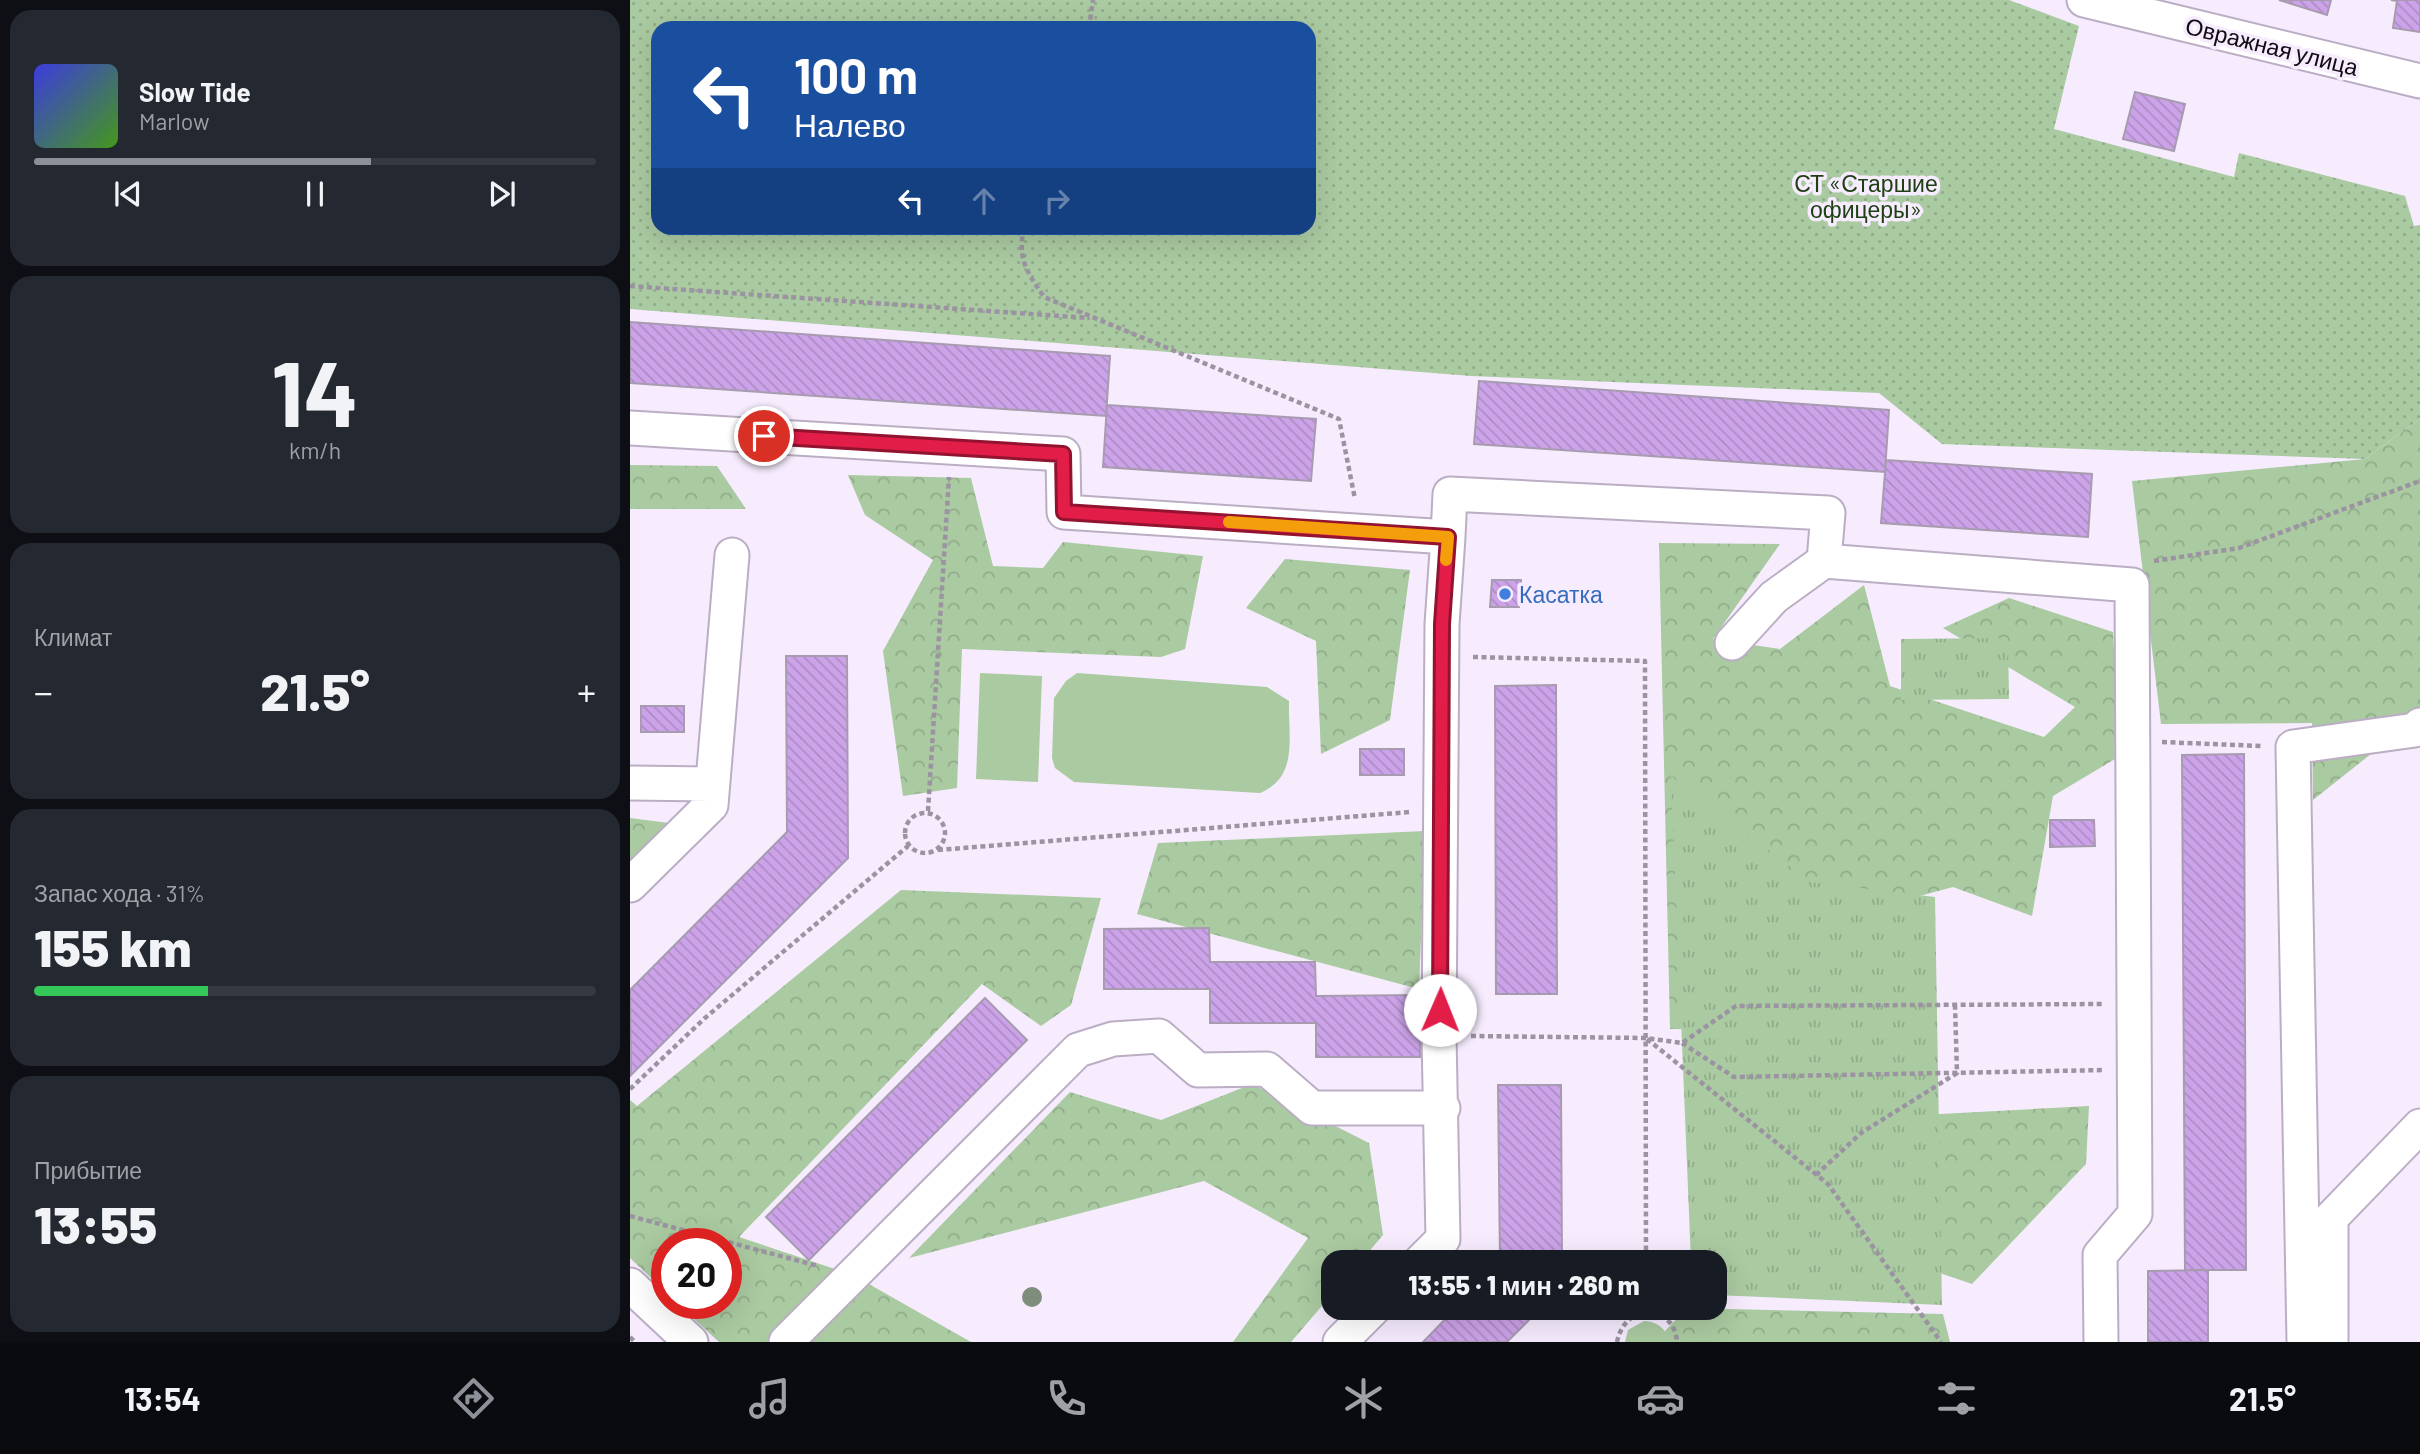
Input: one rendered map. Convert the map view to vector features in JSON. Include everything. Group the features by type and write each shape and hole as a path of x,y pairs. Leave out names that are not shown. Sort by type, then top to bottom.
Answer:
{"street":[{"name":"Овражная улица","path":"2084,0 2420,80"},
{"path":"630,429 1063,454 1064,512 1448,537"},
{"path":"1432,1250 1443,1239 1443,1108 1439,1036 1443,656 1450,494 1828,513 1824,561"},
{"path":"630,885 711,805 732,555"},
{"path":"1732,643 1774,597 1824,561 2132,584 2133,741 2119,831 2134,1004 2132,1069 2135,1214 2099,1255 2101,1342"},
{"path":"2304,1342 2293,747 2415,730 2420,725"},
{"path":"630,783 711,784"},
{"path":"786,1342 1078,1050 1113,1039 1159,1036 1198,1070 1267,1069 1312,1108 1443,1108"},
{"path":"2331,1342 2331,1218 2420,1126"},
{"path":"630,1285 691,1342"},
{"path":"1340,1342 1362,1320"}],"path":[{"path":"1090,21 1093,0"},
{"path":"1022,235 1019,248 1027,271 1044,297 1339,419 1361,531"},
{"path":"630,286 1094,318"},
{"path":"929,811 950,447"},
{"path":"2132,584 2148,562 2239,548 2375,495 2420,481"},
{"path":"1443,656 1645,661 1646,1250"},
{"path":"2133,741 2293,747"},
{"path":"929,811 912,816 904,830 908,846 922,854 938,850 1443,809"},
{"path":"929,811 942,820 946,836 938,850"},
{"path":"630,1089 705,1018 908,846"},
{"path":"1682,1043 1736,1006 2134,1004"},
{"path":"1955,1005 1957,1073"},
{"path":"1439,1036 1646,1038 1682,1043 1734,1077 2132,1069"},
{"path":"1646,1038 1828,1184 1941,1342"},
{"path":"1816,1175 1861,1133 1957,1073"},
{"path":"630,1216 853,1275"},
{"path":"1618,1342 1620,1330 1627,1320"},
{"path":"1666,1320 1672,1325 1678,1342"},
{"path":"630,1337 635,1342"}],"green space":[{"name":"СТ «Старшие офицеры»","path":"630,0 2009,0 2079,26 2054,129 2234,177 2239,153 2405,196 2414,226 2420,225 2420,419 2365,459 1942,444 1879,393 1471,376 630,309"},
{"path":"2420,419 2420,715 2313,800 2312,723 2161,724 2132,481 2365,459"},
{"path":"630,465 717,466 746,509 630,509"},
{"path":"848,475 971,478 993,566 1043,568 1063,542 1203,556 1185,649 1161,657 962,649 957,788 903,796 883,651 933,560 865,515"},
{"path":"1659,543 1780,544 1713,639 1780,649 1864,585 1890,686 2044,737 2075,707 1943,628 2009,598 2113,632 2120,756 2053,796 2032,916 1953,887 1864,911 1775,1031 1670,1029"},
{"path":"1285,559 1410,570 1390,720 1321,754 1316,641 1246,608"},
{"path":"2008,638 2009,699 1901,700 1901,639"},
{"path":"980,673 1042,676 1038,782 976,779"},
{"path":"1077,673 1267,687 1289,701 1289,754 1281,777 1260,793 1074,782 1055,768 1052,758 1054,698 1066,681"},
{"path":"1671,776 1810,882 1935,897 1942,1305 1727,1296 1727,1250 1691,1250"},
{"path":"630,818 684,825 630,878"},
{"path":"1425,831 1419,989 1137,914 1158,843"},
{"path":"901,890 1101,898 1071,1005 1041,1026 982,984 742,1234 742,1228 651,1228 651,1278 630,1258 630,1100 637,1106"},
{"path":"1252,1084 1369,1143 1383,1235 1370,1250 1321,1250 1321,1307 1291,1342 1233,1342 1308,1238 1204,1181 909,1258 1070,1092 1161,1120"},
{"path":"2089,1106 2086,1164 1972,1284 1884,1254 1922,1115"},
{"path":"742,1238 853,1275 971,1342 719,1342 694,1319 742,1319"},
{"path":"1727,1309 1943,1314 1950,1342 1664,1342 1665,1331 1676,1320 1727,1320"},
{"path":"1644,1321 1661,1327 1669,1342 1625,1342 1628,1330"}],"building":[{"path":"2279,0 2331,0 2327,15"},
{"path":"2391,0 2420,0 2420,32 2393,28 2397,1"},
{"path":"2135,92 2185,104 2174,151 2123,139"},
{"path":"630,322 1110,356 1106,416 630,383"},
{"path":"1479,381 1889,410 1885,472 1474,444"},
{"path":"1107,405 1316,419 1311,481 1103,467"},
{"path":"1886,460 2092,474 2088,537 1881,523"},
{"name":"Касатка","path":"1492,580 1521,580 1519,607 1490,607"},
{"path":"786,656 847,656 848,858 631,1075 630,990 787,832"},
{"path":"1556,685 1557,994 1496,994 1495,686"},
{"path":"641,706 684,706 684,732 641,732"},
{"path":"1360,749 1404,749 1404,775 1360,775"},
{"path":"2244,754 2246,1270 2185,1270 2182,755"},
{"path":"2050,820 2094,820 2095,846 2050,847"},
{"path":"1209,928 1210,962 1315,962 1316,996 1420,995 1420,1057 1316,1057 1316,1023 1210,1023 1210,989 1104,989 1104,929"},
{"path":"985,998 1027,1040 809,1260 766,1217"},
{"path":"1498,1085 1561,1085 1562,1250 1500,1250"},
{"path":"2208,1270 2208,1342 2148,1342 2148,1271"},
{"path":"1444,1320 1529,1320 1507,1342 1423,1342"}],"slow traffic":[{"path":"1229,522 1448,537 1446,560"}],"place":[{"name":"Касатка","path":"1505,594"}],"route":[{"path":"764,436 1063,454 1064,512 1448,537 1442,624 1440,1010"}]}
